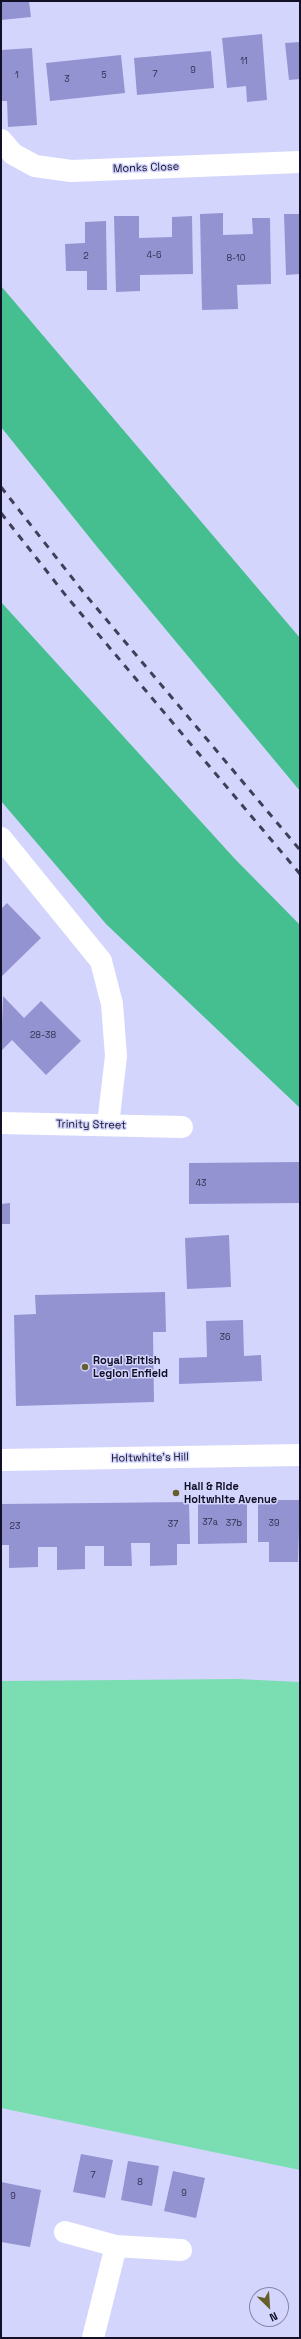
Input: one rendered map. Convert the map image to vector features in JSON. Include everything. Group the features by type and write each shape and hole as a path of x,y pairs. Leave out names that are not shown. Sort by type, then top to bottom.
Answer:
{"street":[{"name":"Monks Close","path":"1,140 13,154 35,166 71,171 300,162"},
{"path":"1,838 100,961 112,1004 116,1056 108,1125"},
{"name":"Trinity Street","path":"1,1123 182,1127"},
{"name":"Holtwhite's Hill","path":"1,1460 300,1455"},
{"path":"65,2232 116,2246 181,2250"},
{"path":"93,2338 116,2246"}],"green space":[{"path":"1,286 300,638 300,791 98,548 1,427"},
{"path":"1,602 235,859 300,925 300,1108 106,924 1,801"},
{"path":"238,1679 300,1682 300,2170 1,2108 1,1681"}],"building":[{"path":"1,1 29,1 31,17 1,20"},
{"path":"262,34 267,100 247,102 246,86 227,88 222,38"},
{"path":"300,42 300,79 289,80 285,43"},
{"path":"32,48 37,125 8,127 7,101 1,101 1,50"},
{"path":"211,51 214,88 137,95 134,58"},
{"path":"121,55 125,93 50,101 46,63"},
{"path":"223,213 223,235 253,234 252,218 270,218 271,284 237,285 238,309 202,310 200,214"},
{"path":"284,214 300,214 300,274 286,275"},
{"path":"114,216 139,216 139,238 172,237 172,217 192,216 193,274 140,275 140,291 116,292"},
{"path":"106,221 107,290 87,290 87,271 66,271 65,244 85,243 85,222"},
{"path":"7,903 41,938 1,977 1,909"},
{"path":"3,996 24,1018 41,1001 81,1041 46,1075 12,1040 1,1051"},
{"path":"300,1162 300,1203 189,1204 189,1163"},
{"path":"10,1203 10,1224 1,1224 1,1204"},
{"path":"229,1235 231,1287 187,1289 185,1238"},
{"name":"Royal British Legion Enfield","path":"165,1292 166,1332 153,1332 154,1402 16,1406 14,1315 36,1314 35,1295"},
{"path":"243,1320 244,1356 261,1355 262,1381 179,1384 179,1358 207,1357 206,1321"},
{"path":"258,1500 300,1500 298,1562 269,1562 269,1542 258,1542"},
{"path":"189,1502 190,1544 177,1544 177,1565 150,1566 150,1543 131,1543 132,1566 104,1566 104,1546 85,1546 85,1569 57,1570 57,1547 38,1547 38,1567 9,1568 9,1545 1,1545 1,1504"},
{"path":"198,1504 247,1504 247,1543 198,1544"},
{"path":"81,2154 113,2160 105,2198 73,2192"},
{"path":"128,2161 159,2166 152,2206 121,2200"},
{"path":"173,2171 205,2178 196,2218 164,2211"},
{"path":"1,2182 41,2190 30,2247 1,2242"}],"railway":[{"path":"1,487 84,593 300,850"},
{"path":"1,513 67,597 300,874"}],"place":[{"name":"Royal British Legion Enfield","path":"85,1367"},
{"name":"Hail & Ride Holtwhite Avenue","path":"176,1493"}]}
